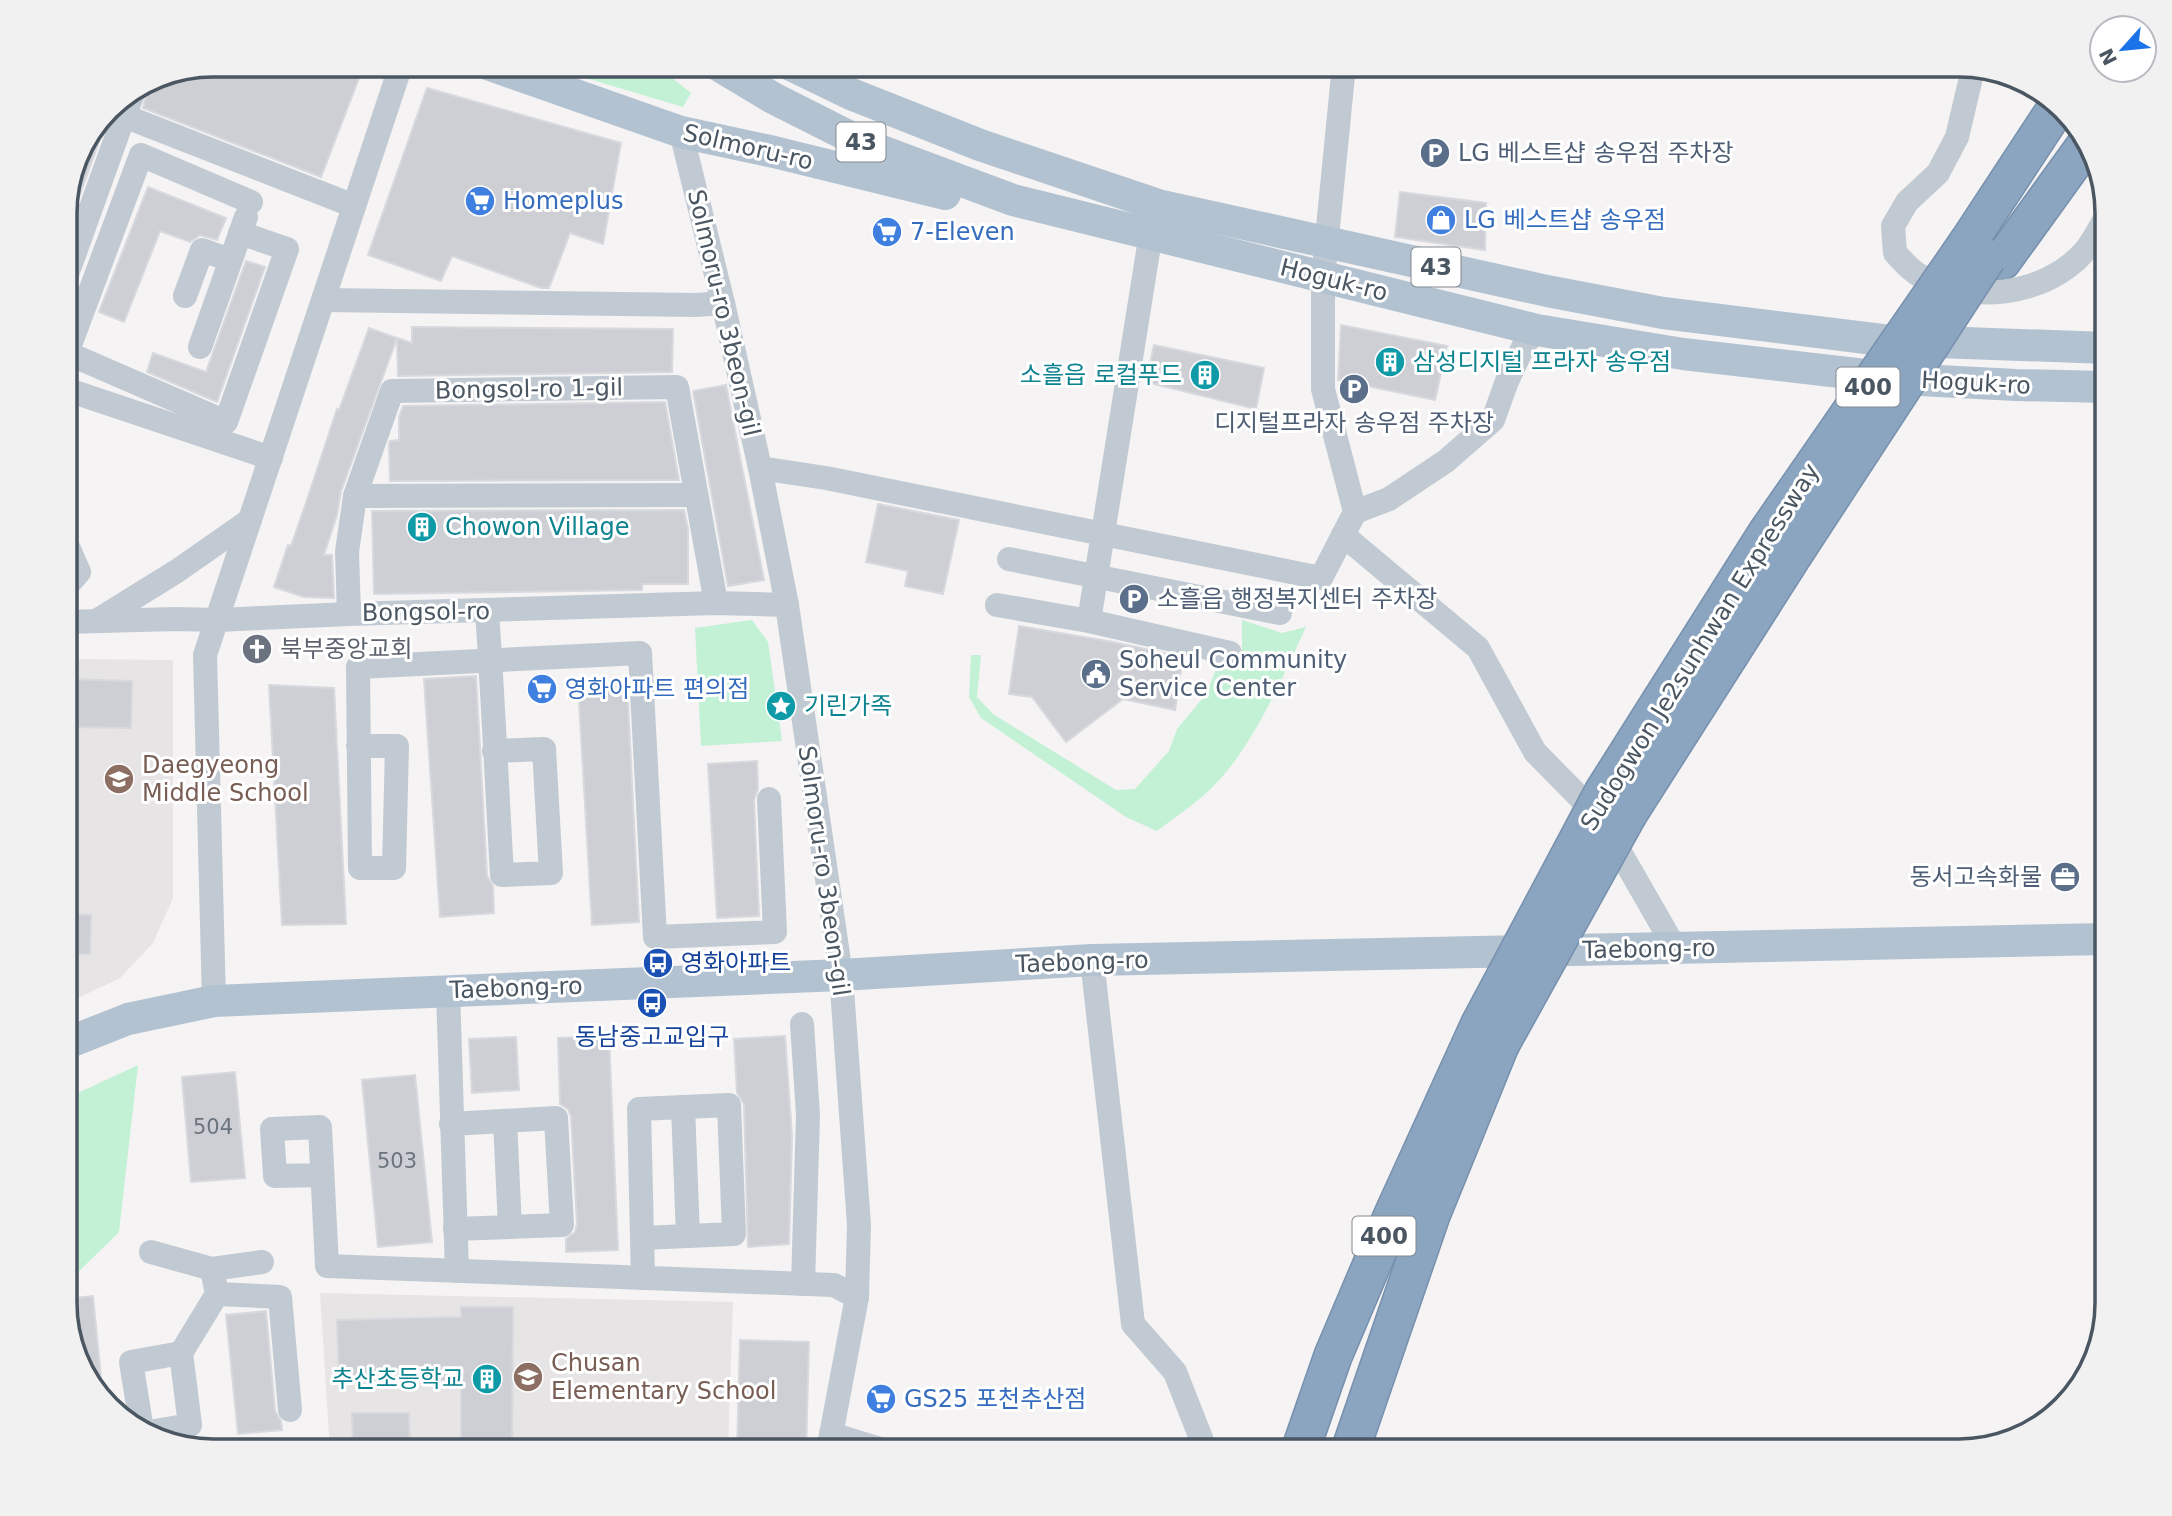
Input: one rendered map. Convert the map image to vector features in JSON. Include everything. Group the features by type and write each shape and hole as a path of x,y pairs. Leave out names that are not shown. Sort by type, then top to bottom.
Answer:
{"highway":[{"name":"Sudogwon Je2sunhwan Expressway","path":"1304,1439 1333,1356 1392,1217 1616,803 1780,544 1986,254 2053,115"},
{"name":"Sudogwon Je2sunhwan Expressway","path":"1780,544 1850,470 1986,254 2068,132"},
{"path":"1986,254 2080,151"},
{"name":"Sudogwon Je2sunhwan Expressway","path":"1354,1439 1489,1036"}],"main road":[{"name":"Solmoru-ro","path":"524,77 681,132 963,199 1013,200"},
{"name":"Hoguk-ro","path":"738,77 773,98 868,146 1013,200 1537,330 1683,354 1899,379 2095,387"},
{"name":"Hoguk-ro","path":"816,77 851,94 980,145 1158,205 1547,291 1663,313 1882,340 2095,348"},
{"name":"Taebong-ro","path":"77,1039 128,1020 214,1001 841,975 1092,960 2095,939"}],"street":[{"path":"214,1001 205,655 397,77"},
{"path":"1343,77 1323,278 1323,389 1355,512"},
{"path":"1971,78 1957,137 1938,173 1906,202 1893,226 1895,253 1917,274 1946,287 1990,293 2032,286 2060,271 2084,253 2095,235"},
{"path":"120,114 354,206"},
{"path":"77,241 114,121"},
{"name":"Solmoru-ro 3beon-gil","path":"681,132 760,468 787,605 841,975 859,1224 857,1297 830,1439"},
{"path":"77,324 141,155 251,202"},
{"path":"200,347 263,171"},
{"path":"77,358 226,422 287,249 240,233"},
{"path":"1089,621 1151,233"},
{"path":"186,296 202,250 230,260"},
{"path":"323,300 696,305 723,303"},
{"path":"760,468 826,478 1321,578 1355,512 1389,499 1446,461 1493,420 1525,343 1537,330"},
{"name":"Bongsol-ro 1-gil","path":"349,614 347,552 355,496 391,391 677,387 716,603"},
{"path":"77,392 271,458"},
{"path":"355,496 696,495"},
{"path":"96,621 250,520"},
{"path":"1343,535 1478,648 1535,751 1601,819 1675,948"},
{"path":"1009,559 1280,612"},
{"name":"Bongsol-ro","path":"77,622 217,620 716,603 787,605"},
{"path":"997,605 1089,621 1230,653"},
{"path":"487,611 502,875 551,873 544,749 495,751"},
{"path":"358,746 397,746 394,868 360,868 358,746 358,667 640,653 655,937 775,932 769,799"},
{"path":"1092,960 1133,1325 1175,1372 1201,1439"},
{"path":"448,991 457,1271"},
{"path":"802,1024 808,1115 803,1284"},
{"path":"642,1238 734,1234 729,1105 639,1109 642,1238 643,1278"},
{"path":"683,1107 688,1236"},
{"path":"451,1124 556,1118 562,1225 455,1229"},
{"path":"505,1121 510,1227"},
{"path":"322,1175 327,1266 834,1285 857,1297"},
{"path":"150,1252 212,1269 262,1262"},
{"path":"163,1430 190,1425 181,1353 218,1294 212,1269"},
{"path":"218,1294 280,1297 290,1410"},
{"path":"140,1417 131,1363 181,1353"}],"shaded area":[{"name":"Daegyeong Middle School","path":"77,659 173,660 173,898 153,943 120,978 77,999"},
{"name":"Chusan Elementary School","path":"320,1293 733,1302 728,1439 329,1439"}],"green space":[{"path":"582,77 671,77 691,93 683,107"},
{"path":"752,620 768,642 782,741 701,746 695,628"},
{"path":"1242,620 1282,633 1306,627 1268,707 1233,764 1206,793 1157,831 1126,817 981,718 969,697 971,655 981,655 977,697 993,714 1116,790 1135,789 1169,751 1177,729 1207,693 1217,666 1242,654"},
{"path":"138,1065 119,1232 77,1273 77,1093"}],"building":[{"path":"204,77 359,77 321,177 143,108 146,94 161,87"},
{"path":"427,88 621,143 603,244 570,233 549,288 541,288 452,256 441,281 368,255"},
{"path":"101,136 77,202 84,169"},
{"path":"148,187 226,218 217,240 200,235 190,242 160,231 124,322 99,312"},
{"name":"LG 베스트샵 송우점","path":"1400,192 1486,203 1485,250 1395,237"},
{"path":"246,261 265,267 217,402 147,372 153,353 206,372"},
{"name":"삼성디지털 프라자 송우점","path":"1341,325 1447,346 1435,400 1338,380"},
{"path":"412,327 673,329 672,372 398,376 397,338 412,343"},
{"path":"369,328 397,338 341,491 337,515 324,555 332,555 334,598 304,597 274,587 288,545 291,546 337,409 339,410"},
{"name":"소흘읍 로컬푸드","path":"1154,345 1264,368 1256,409 1146,382"},
{"path":"726,385 764,580 728,586 693,391"},
{"path":"665,402 679,480 390,481 389,444 390,441 399,440 399,417 403,406"},
{"path":"878,504 959,520 943,594 905,586 908,571 866,562"},
{"path":"684,510 688,529 688,584 642,584 642,590 374,594 372,511"},
{"name":"Soheul Community Service Center","path":"1019,626 1183,657 1175,710 1123,699 1066,742 1032,697 1009,694"},
{"path":"476,676 487,876 493,886 494,913 440,917 424,679"},
{"path":"77,679 132,681 131,728 77,727"},
{"path":"627,682 639,922 592,925 578,684"},
{"path":"269,685 334,688 346,924 282,925"},
{"path":"757,761 758,789 754,800 759,916 717,918 708,764"},
{"path":"77,914 91,915 90,954 77,954"},
{"path":"609,1036 618,1250 566,1252 566,1239 575,1232 577,1224 571,1117 568,1109 560,1104 558,1038"},
{"path":"785,1036 792,1136 789,1244 748,1247 744,1104 737,1093 734,1039"},
{"path":"516,1037 519,1090 472,1093 469,1039"},
{"path":"235,1072 245,1178 191,1182 182,1077"},
{"path":"415,1075 432,1242 378,1247 362,1080"},
{"path":"93,1296 101,1380 87,1355 78,1321 77,1298"},
{"path":"461,1307 513,1307 512,1439 461,1439 461,1380 339,1383 337,1320 461,1317"},
{"path":"266,1311 275,1411 281,1421 282,1430 238,1434 226,1315"},
{"path":"740,1340 809,1342 806,1439 737,1439"},
{"path":"352,1413 409,1413 410,1439 353,1439"}],"place":[{"name":"LG 베스트샵 송우점 주차장","path":"1435,153"},
{"name":"Homeplus","path":"480,201"},
{"name":"LG 베스트샵 송우점","path":"1441,220"},
{"name":"7-Eleven","path":"887,232"},
{"name":"삼성디지털 프라자 송우점","path":"1390,362"},
{"name":"소흘읍 로컬푸드","path":"1205,375"},
{"name":"디지털프라자 송우점 주차장","path":"1354,389"},
{"name":"Chowon Village","path":"422,527"},
{"name":"소흘읍 행정복지센터 주차장","path":"1134,599"},
{"name":"북부중앙교회","path":"257,649"},
{"name":"Soheul Community Service Center","path":"1096,674"},
{"name":"영화아파트 편의점","path":"542,689"},
{"name":"기린가족","path":"781,706"},
{"name":"Daegyeong Middle School","path":"119,779"},
{"name":"동서고속화물","path":"2065,877"},
{"name":"영화아파트","path":"658,963"},
{"name":"동남중고교입구","path":"652,1003"},
{"name":"Chusan Elementary School","path":"528,1377"},
{"name":"추산초등학교","path":"487,1379"},
{"name":"GS25 포천추산점","path":"881,1399"}]}
